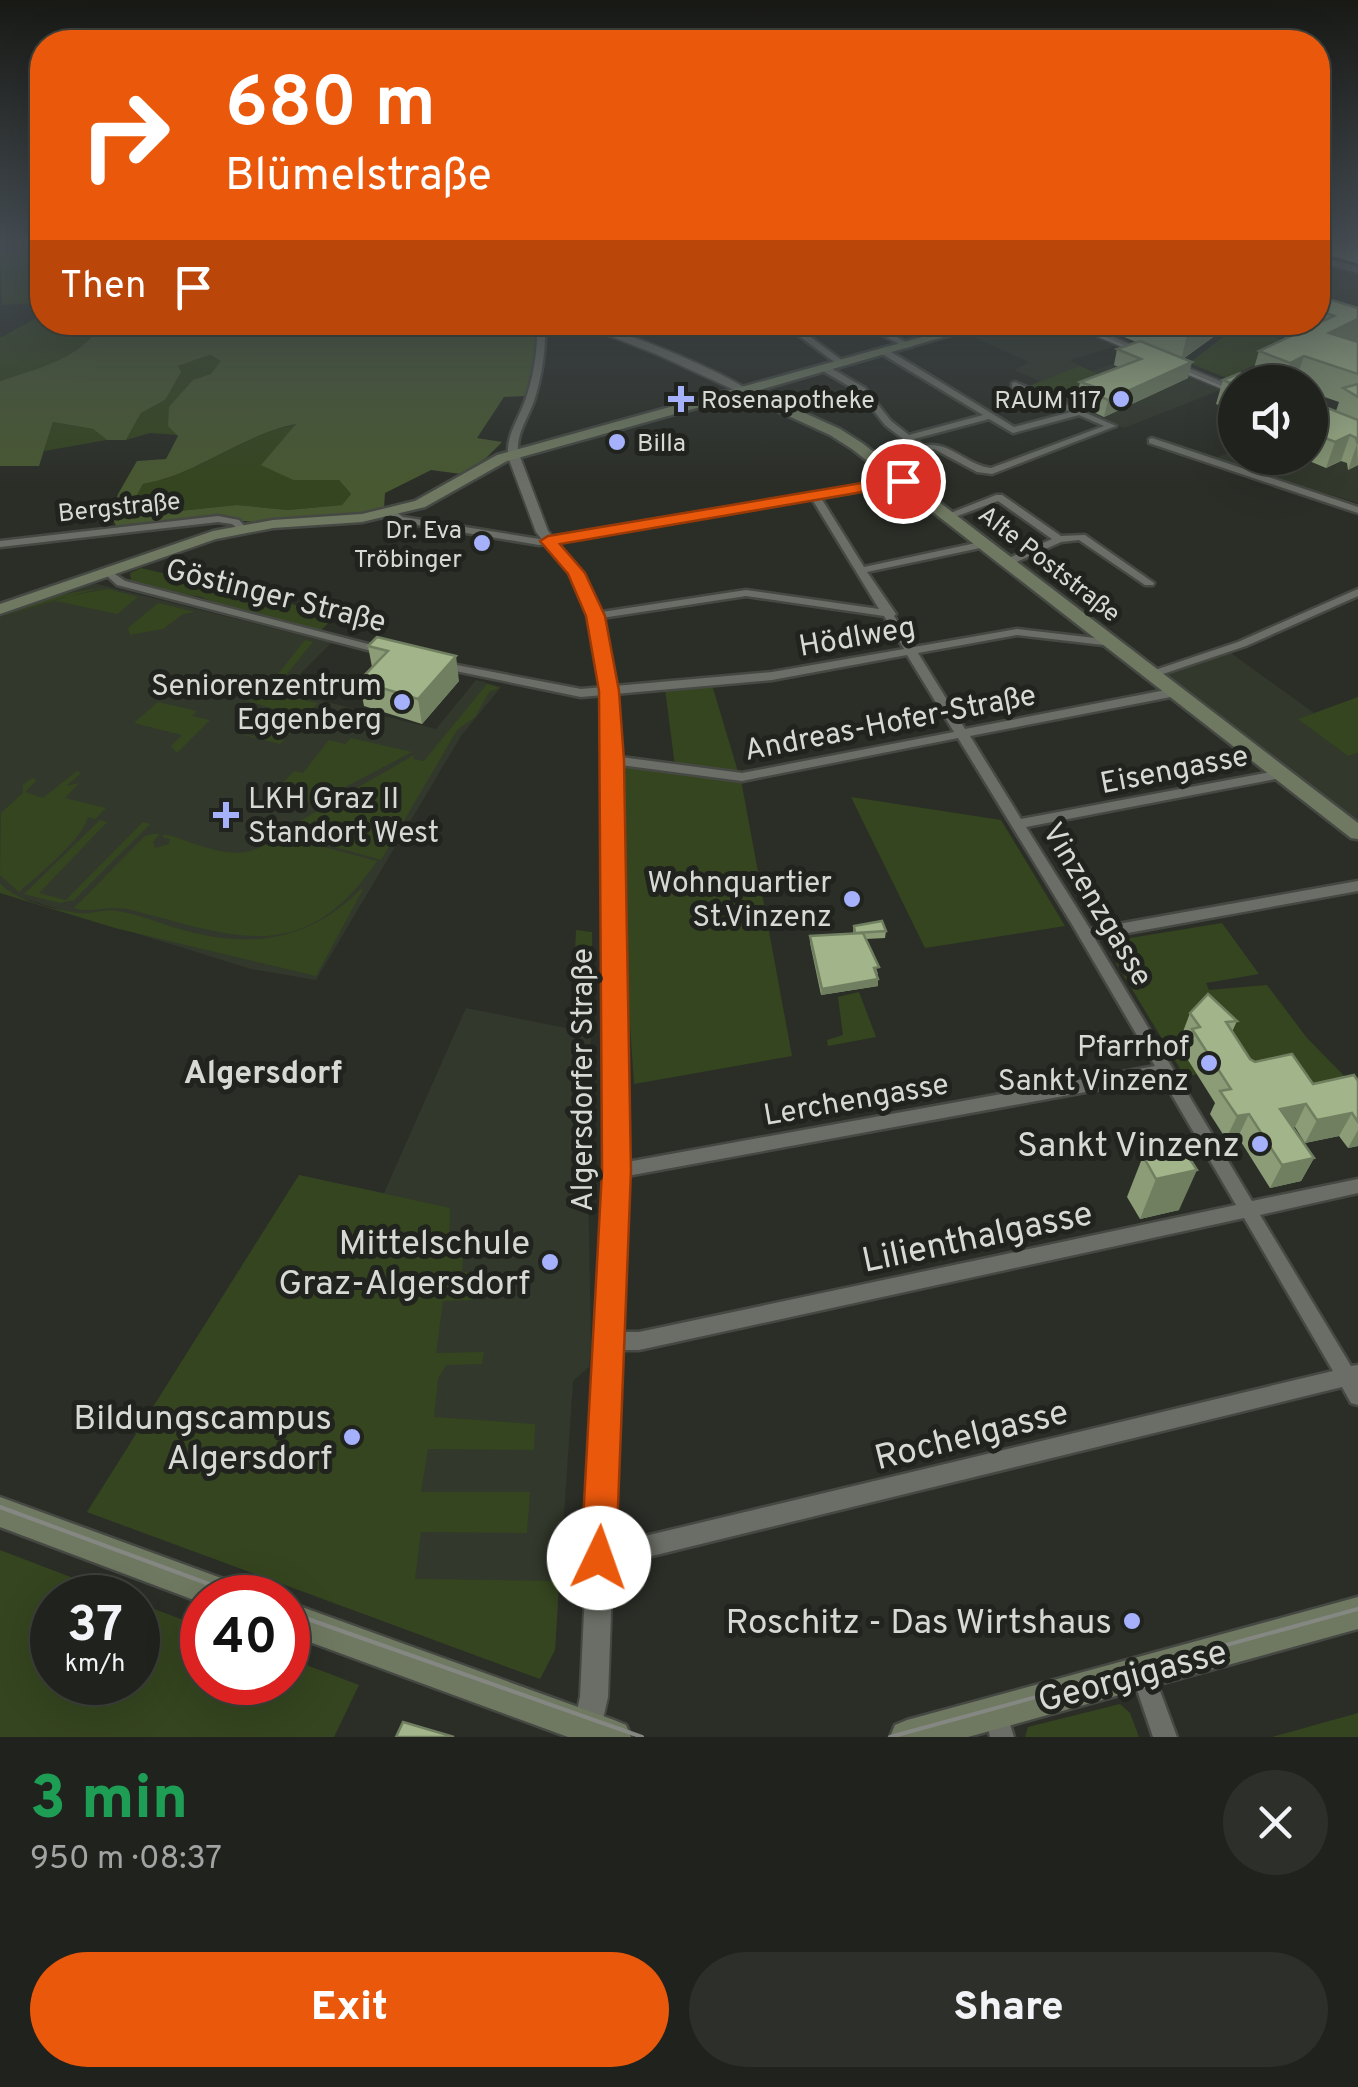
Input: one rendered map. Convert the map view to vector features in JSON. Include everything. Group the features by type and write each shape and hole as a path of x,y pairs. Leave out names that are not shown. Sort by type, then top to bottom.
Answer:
{"main road":[{"name":"Göstinger Straße","path":"0,609 241,528 392,512 444,493 482,466 513,454 946,335"},
{"name":"Alte Poststraße","path":"745,391 835,432 903,481 1358,833"},
{"path":"0,1512 180,1579"},
{"name":"Georgigasse","path":"907,1737 999,1725 1142,1672 1358,1613"},
{"path":"310,1626 601,1732"}],"street":[{"path":"513,454 510,440 528,406 538,370 541,335"},
{"name":"Alte Poststraße","path":"614,335 745,391"},
{"path":"802,335 843,364"},
{"path":"888,335 909,346"},
{"path":"1099,335 1218,384"},
{"path":"884,352 1014,430 1080,412"},
{"path":"826,369 862,390 888,424 922,449"},
{"path":"876,462 935,446 980,470 992,471 1112,426 1015,385"},
{"path":"906,438 992,416"},
{"path":"1152,442 1358,510"},
{"name":"Algersdorfer Straße","path":"513,454 548,541 576,573 596,616 609,691 616,1171 594,1697 601,1732"},
{"path":"392,512 400,519 548,541 903,481"},
{"name":"Vinzenzgasse","path":"814,496 1086,935 1248,1212 1352,1375 1358,1396"},
{"path":"948,516 999,497 1060,540"},
{"name":"Bergstraße","path":"0,544 218,519 235,522 241,528"},
{"path":"1008,562 1060,540 1080,538 1149,583"},
{"path":"863,570 985,544"},
{"name":"Göstinger Straße","path":"109,573 121,582 153,592 393,654"},
{"path":"1153,674 1242,644 1358,592"},
{"path":"596,616 746,593 890,614"},
{"name":"Hödlweg","path":"609,691 772,676 1017,632 1112,643"},
{"path":"431,662 558,692 609,691"},
{"name":"Andreas-Hofer-Straße","path":"613,760 742,778 1176,692"},
{"name":"Eisengasse","path":"1018,824 1281,774"},
{"path":"1086,935 1358,886"},
{"name":"Lerchengasse","path":"616,1171 1164,1071"},
{"name":"Lilienthalgasse","path":"608,1342 640,1340 1358,1186"},
{"name":"Rochelgasse","path":"599,1558 1352,1375"},
{"path":"1142,1672 1165,1737"}],"shaded area":[{"path":"1330,322 1358,322 1358,334 1330,324"},
{"path":"968,335 1090,335 1117,346 1070,360 1081,366 1042,382 1014,370 1029,362"},
{"path":"1137,355 1218,387 1218,391 1124,428 1058,402 1109,380 1092,371"},
{"path":"1358,447 1358,503 1266,475 1328,475 1328,454"},
{"name":"LKH Graz II Standort West","path":"89,582 331,643 283,691 436,729 476,680 501,687 461,736 316,980 251,969 0,891 0,612"},
{"path":"1231,653 1314,713 1300,719 1348,756 1358,753 1358,840 1273,779 1179,702 1156,689 1154,683 1164,670 1170,673"},
{"name":"Bildungscampus Algersdorf","path":"466,1008 591,1033 587,1124 591,1345 589,1367 573,1381 555,1650 540,1679 310,1594 310,1575 258,1575 87,1512 299,1175 384,1193"}],"green space":[{"path":"29,322 30,335 93,335 71,354 0,381 0,338"},
{"path":"93,335 538,338 526,396 504,397 477,438 502,442 461,474 431,470 385,493 384,508 361,515 254,522 215,518 117,527 111,517 118,494 137,461 166,459 178,436 168,426 169,407 193,380 211,374 221,361 210,355 178,366 181,372 165,400 141,413 126,440 107,440 93,429 53,422 39,466 0,466 0,381 42,367 83,345","holes":["296,424 261,465 293,480 339,480 351,494 342,505 288,510 237,505 140,515 132,504 143,484 182,472 256,437"]},
{"path":"1226,335 1268,335 1285,341 1286,350 1254,365 1218,365 1218,374 1189,363"},
{"path":"210,355 221,361 178,435 150,433 126,440 141,413 165,400 178,366"},
{"path":"1080,366 1107,378 1050,397 1026,387"},
{"path":"53,422 93,429 107,440 44,451"},
{"path":"298,424 262,464 293,480 339,480 351,494 342,505 288,510 237,505 140,515 132,504 143,484 183,472 258,436"},
{"path":"141,568 337,615 320,631 201,597 150,589 131,580 130,573"},
{"path":"106,587 69,596 108,589 138,597 117,614 56,601 0,621 68,596 0,617 59,595"},
{"path":"158,603 195,612 183,614 163,629 130,635 128,628"},
{"path":"305,640 313,642 271,693 318,703 280,744 240,734 267,738 289,714 242,699 257,701"},
{"path":"487,684 500,688 489,692 475,717 457,730 381,860 281,832 414,755 413,759 424,761"},
{"path":"712,685 739,775 675,766 665,689"},
{"path":"1358,697 1358,753 1348,756 1298,719"},
{"path":"158,702 197,711 192,716 210,720 177,753 171,746 182,735 134,723"},
{"path":"351,738 412,752 315,803 299,800 309,788 284,782 294,771 303,773 329,740 345,744"},
{"path":"624,765 741,780 792,1056 634,1084 624,938"},
{"path":"77,771 81,773 66,786 79,783 65,798 106,808 95,819 88,817 69,846 19,892 0,875 1,813 23,793 23,785 32,778 37,780 25,792 43,798"},
{"path":"851,797 1001,820 1065,926 925,948"},
{"path":"100,820 107,822 39,893 66,900 143,822 150,824 74,900 60,903 24,894"},
{"path":"160,834 153,842 155,848 169,844 170,839 162,837 165,834 210,849 238,853 265,845 278,835 377,861 349,896 321,919 293,931 264,936 200,928 127,909 74,908 145,836"},
{"path":"0,883 25,899 58,909 83,913 117,911 228,939 253,939 299,930 321,920 362,891 316,976 115,928 0,893"},
{"path":"1222,923 1259,974 1206,983 1209,990 1267,985 1307,1038 1358,1090 1239,1082 1197,1074 1185,1077 1109,951 1112,941"},
{"path":"576,930 592,932 592,1021 572,1019"},
{"path":"859,992 876,1037 828,1046 827,1040 843,1035 838,997"},
{"name":"Bildungscampus Algersdorf","path":"299,1175 450,1208 449,1244 464,1244 462,1272 475,1273 472,1300 443,1301 436,1353 484,1352 482,1364 446,1365 438,1379 434,1417 535,1424 534,1450 428,1449 421,1492 530,1492 527,1533 421,1532 415,1579 559,1581 555,1650 540,1679 310,1594 310,1575 258,1575 87,1512"},
{"path":"0,1550 65,1575 30,1575 30,1705 160,1705 160,1611 180,1619 180,1705 310,1705 310,1666 359,1685 334,1737 0,1737"},
{"path":"1120,1704 1130,1713 1139,1737 1025,1737 1028,1727"},
{"path":"1358,1713 1358,1737 1272,1737"}],"building":[{"path":"1330,322 1352,322 1330,333"},
{"path":"1330,333 1358,342 1358,374 1304,356 1290,363 1259,351 1293,335"},
{"path":"1140,341 1192,362 1108,400 1084,390 1092,386 1080,382 1141,359 1117,349"},
{"path":"1358,384 1358,397 1343,388"},
{"path":"1328,408 1358,420 1358,444 1350,435 1335,442 1328,439"},
{"path":"377,637 456,656 418,699 359,681 388,651 368,646"},
{"path":"882,921 886,931 855,933 854,926"},
{"path":"863,933 879,967 874,968 878,979 822,989 810,936"},
{"path":"1208,994 1237,1021 1226,1022 1255,1062 1292,1054 1313,1084 1354,1075 1358,1081 1358,1122 1352,1113 1317,1120 1306,1104 1280,1109 1314,1158 1282,1165 1249,1114 1237,1116 1220,1091 1231,1089 1192,1029 1200,1027 1190,1013"},
{"path":"1183,1148 1197,1170 1156,1179 1143,1156"},
{"path":"403,1722 454,1737 396,1737"}],"tram line":[{"path":"1097,335 1218,386"},
{"path":"1273,365 1302,349 1296,340 1282,335"},
{"path":"0,1507 185,1575"},
{"path":"890,1737 1358,1609"},
{"path":"310,1620 642,1737"}],"place":[{"name":"Rosenapotheke","path":"681,399"},
{"name":"RAUM 117","path":"1121,399"},
{"name":"Billa","path":"617,442"},
{"name":"Dr. Eva Tröbinger","path":"482,543"},
{"name":"Seniorenzentrum Eggenberg","path":"402,702"},
{"name":"LKH Graz II Standort West","path":"226,815"},
{"name":"Wohnquartier St.Vinzenz","path":"852,899"},
{"name":"Pfarrhof Sankt Vinzenz","path":"1209,1063"},
{"name":"Sankt Vinzenz","path":"1260,1144"},
{"name":"Mittelschule Graz-Algersdorf","path":"550,1262"},
{"name":"Bildungscampus Algersdorf","path":"352,1437"},
{"name":"Roschitz - Das Wirtshaus","path":"1132,1621"}],"district":[{"name":"Algersdorf","path":"263,1072"}],"route":[{"path":"599,1558 616,1171 613,760 609,691 596,616 572,566 548,541 903,481"}]}
